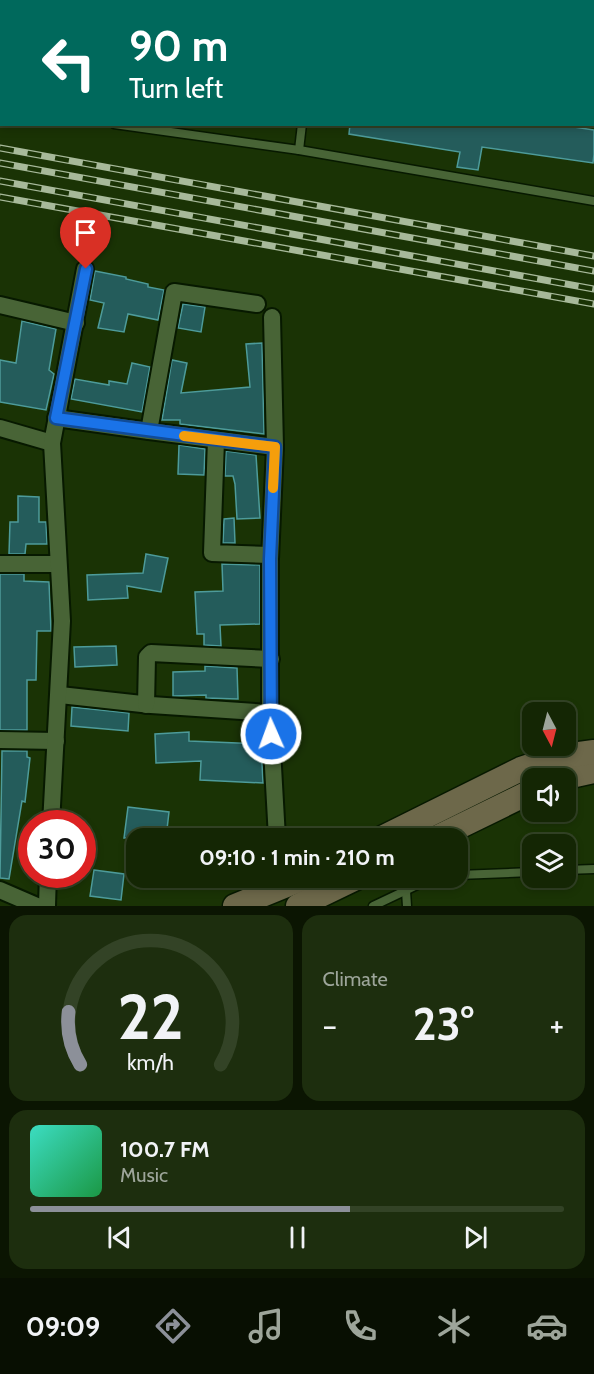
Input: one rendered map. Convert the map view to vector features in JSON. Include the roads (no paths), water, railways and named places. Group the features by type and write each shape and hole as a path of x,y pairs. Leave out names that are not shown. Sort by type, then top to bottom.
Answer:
{"main road":[{"path":"402,828 521,769 557,757 594,752"},
{"path":"576,775 594,771"},
{"path":"456,828 522,796"},
{"path":"235,906 270,888"},
{"path":"298,906 335,888"}],"street":[{"path":"52,810 60,695 62,621 52,443 86,269"},
{"path":"149,431 174,292 257,304"},
{"path":"0,306 76,323"},
{"path":"272,317 275,447 270,555 270,713 277,828"},
{"path":"56,418 275,447"},
{"path":"0,428 52,443"},
{"path":"216,440 212,553 270,555"},
{"path":"0,564 58,564"},
{"path":"146,705 147,657 151,653 271,659"},
{"path":"60,695 146,705 270,713"},
{"path":"0,740 56,741"},
{"path":"47,906 48,888"},
{"path":"0,890 37,906"}],"lane":[{"path":"128,126 299,150 594,201"},
{"path":"299,150 302,126"},
{"path":"576,870 594,869"},
{"path":"468,875 522,872"},
{"path":"373,906 412,888"},
{"path":"406,891 407,906"}],"railway":[{"path":"0,148 594,256"},
{"path":"0,163 594,271"},
{"path":"0,181 594,289"},
{"path":"0,197 594,304"}]}
